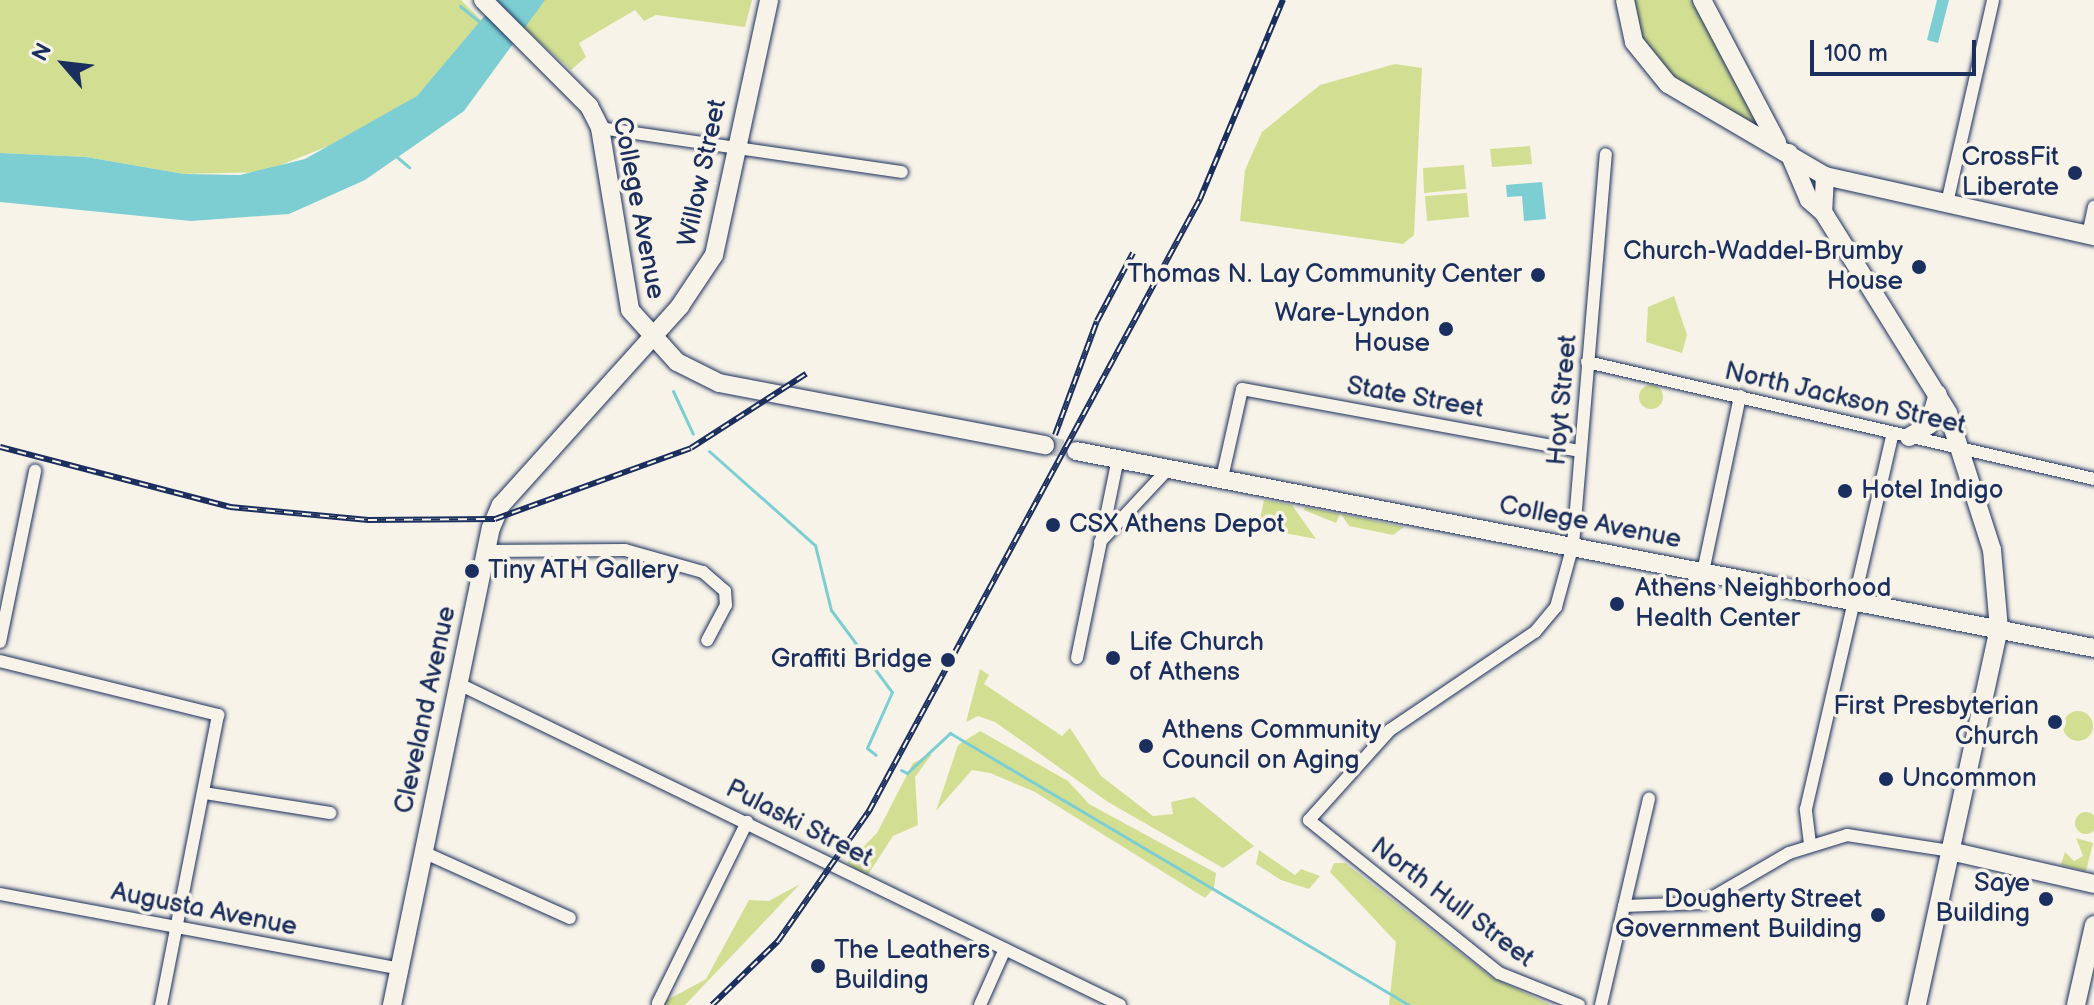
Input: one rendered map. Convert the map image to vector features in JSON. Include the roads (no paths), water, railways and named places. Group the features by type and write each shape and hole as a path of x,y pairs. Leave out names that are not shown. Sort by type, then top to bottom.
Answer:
{"street":[{"name":"College Avenue","path":"483,0 578,92 600,128 622,279 650,339 719,383 1045,445"},
{"name":"Willow Street","path":"650,339 714,255 769,0"},
{"path":"1625,0 1634,42 1649,66 1782,146 1825,176 2091,235 2094,207"},
{"path":"1702,0 1809,200 1823,212 1938,394 1966,450 1992,550 1999,628 1917,1005"},
{"path":"1947,203 1993,0"},
{"path":"600,128 902,172"},
{"name":"Hoyt Street","path":"1309,820 1390,730 1545,621 1562,593 1573,545 1606,154"},
{"path":"1823,212 1825,176"},
{"name":"Cleveland Avenue","path":"392,1005 485,551 501,505 650,339"},
{"name":"North Jackson Street","path":"1587,362 2094,479"},
{"name":"State Street","path":"1222,478 1242,389 1580,451"},
{"path":"1810,844 1806,809 1855,600 1901,435 1929,425 1938,394"},
{"path":"1703,572 1740,396"},
{"name":"College Avenue","path":"1076,451 2094,648"},
{"path":"1077,658 1098,544 1118,459"},
{"path":"1098,544 1169,468"},
{"path":"0,642 35,471"},
{"path":"485,551 625,550 703,572 725,591 726,605 707,640"},
{"path":"0,661 181,700 218,715 161,1005"},
{"name":"Pulaski Street","path":"457,683 1120,1005"},
{"path":"205,793 330,813"},
{"path":"1601,1005 1649,799"},
{"name":"North Hull Street","path":"1309,820 1499,973 1579,1005"},
{"path":"658,1003 747,822"},
{"path":"1624,906 1664,910 1703,903 1810,844 1869,834 2094,884"},
{"path":"423,852 570,918"},
{"name":"Augusta Avenue","path":"0,894 400,969"},
{"path":"2076,1005 2094,925"},
{"path":"980,1005 1005,949"}],"water":[{"path":"498,0 545,0 464,111 365,180 289,214 191,221 0,202 0,153 86,157 184,174 240,175 305,159 417,96"},
{"path":"1937,0 1949,0 1938,43 1927,40"},
{"path":"1542,182 1546,219 1524,221 1522,196 1507,197 1506,185"}],"waterway":[{"path":"460,6 485,26"},
{"path":"397,157 409,167"},
{"path":"673,391 693,434"},
{"path":"709,451 815,545 831,610 892,692 867,748 876,755"},
{"path":"901,770 907,773 950,733 1409,1005"}],"tunnel":[{"path":"1045,445 1076,451"}],"railway":[{"path":"712,1005 778,941 869,811 1200,199 1283,0"},
{"path":"1055,435 1097,321 1133,253"},
{"path":"0,447 230,507 368,520 495,519 691,448 806,374"}],"place":[{"name":"CrossFit Liberate","path":"2075,173"},
{"name":"Church-Waddel-Brumby House","path":"1919,267"},
{"name":"Thomas N. Lay Community Center","path":"1538,275"},
{"name":"Ware-Lyndon House","path":"1446,329"},
{"name":"Hotel Indigo","path":"1845,491"},
{"name":"CSX Athens Depot","path":"1053,525"},
{"name":"Tiny ATH Gallery","path":"472,571"},
{"name":"Athens Neighborhood Health Center","path":"1617,604"},
{"name":"Life Church of Athens","path":"1113,658"},
{"name":"Graffiti Bridge","path":"948,660"},
{"name":"First Presbyterian Church","path":"2055,722"},
{"name":"Athens Community Council on Aging","path":"1146,746"},
{"name":"Uncommon","path":"1886,779"},
{"name":"Saye Building","path":"2046,899"},
{"name":"Dougherty Street Government Building","path":"1878,915"},
{"name":"The Leathers Building","path":"818,966"}]}
